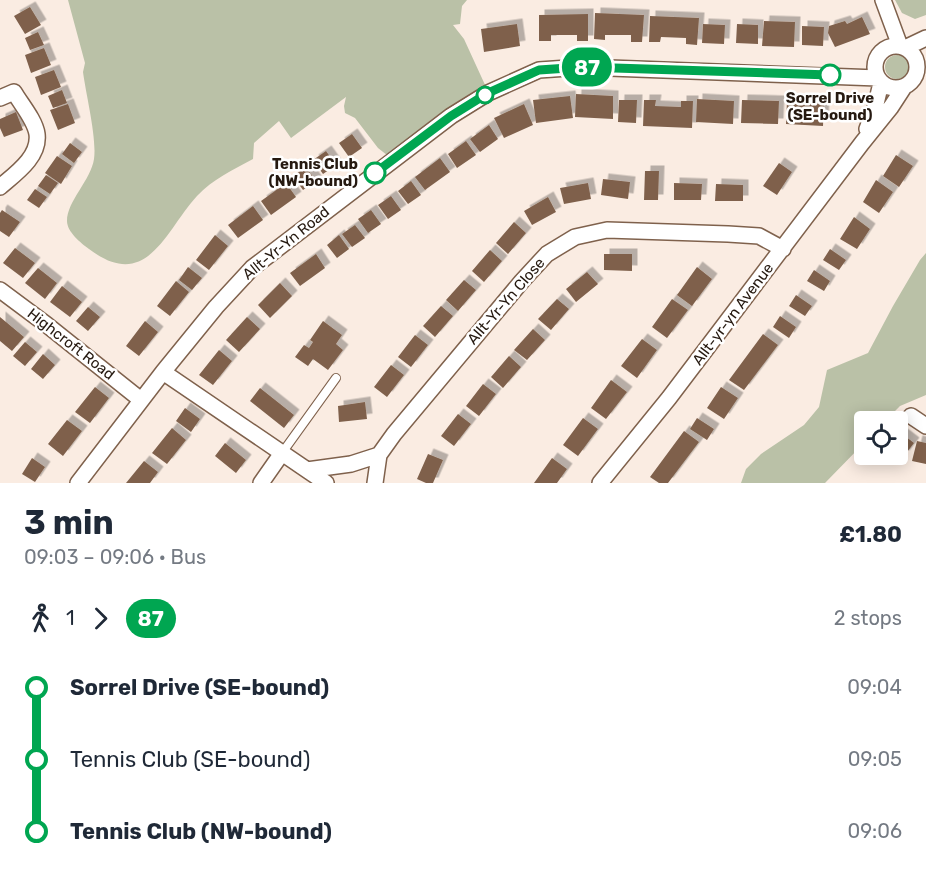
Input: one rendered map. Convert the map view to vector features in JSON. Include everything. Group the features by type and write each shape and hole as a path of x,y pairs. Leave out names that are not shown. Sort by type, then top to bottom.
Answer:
{"street":[{"path":"885,6 902,47 914,56 917,65 916,74"},
{"name":"Allt-yr-yn Avenue","path":"862,143 875,108 879,80 874,66 879,54 885,6"},
{"path":"879,54 892,46 902,47 926,38"},
{"name":"Allt-Yr-Yn Road","path":"838,76 879,54"},
{"name":"Allt-yr-yn Avenue","path":"600,483 669,398 904,87 912,81 926,59"},
{"name":"Allt-Yr-Yn Road","path":"78,483 163,372 216,307 252,268 451,116 488,93 539,70 583,67 838,76 879,80"},
{"path":"879,80 892,88 904,87"},
{"path":"0,98 14,92 37,132 37,144 20,171 0,187"},
{"name":"Allt-Yr-Yn Close","path":"375,483 379,455 394,434 522,280 547,254 575,237 607,231 728,234 759,236 783,249"},
{"name":"Highcroft Road","path":"0,290 141,400"},
{"path":"163,372 326,483"},
{"path":"911,416 926,426"},
{"path":"261,483 282,453"},
{"path":"307,470 351,464 379,455"}],"lane":[{"path":"282,453 336,378"}],"green space":[{"path":"68,0 467,0 462,6 460,24 453,25 464,39 486,87 392,159 378,148 355,118 345,113 346,97 291,138 279,121 254,143 253,159 223,175 203,190 153,252 140,261 126,264 109,261 82,244 72,233 67,221 71,206 89,175 95,150 83,72 85,63"},
{"path":"895,0 926,0 926,15 915,19 902,13"},
{"path":"897,55 905,59 909,67 905,75 897,79 889,75 885,67 889,59"},
{"path":"926,253 926,395 900,406 895,411 854,411 854,453 825,483 741,483 746,469 761,454 804,425 819,407 827,370 868,353"}],"building":[{"path":"30,7 41,25 25,34 14,16"},
{"path":"595,13 644,15 642,42 631,42 631,35 605,35 605,40 594,39"},
{"path":"588,14 588,41 577,41 577,35 551,35 551,41 539,41 539,15"},
{"path":"650,16 699,18 697,45 686,44 686,38 661,37 660,42 649,42"},
{"path":"862,17 870,34 835,47 828,33 829,26 845,21 847,24"},
{"path":"764,21 795,22 794,47 762,46"},
{"path":"517,24 520,46 484,52 481,29"},
{"path":"703,24 725,25 724,44 702,43"},
{"path":"737,24 758,25 758,44 736,43"},
{"path":"802,26 824,27 823,46 802,45"},
{"path":"38,32 44,45 30,50 25,38"},
{"path":"44,48 51,65 31,73 25,55"},
{"path":"54,70 61,87 41,95 35,77"},
{"path":"62,90 67,103 53,108 48,96"},
{"path":"576,94 613,96 613,119 575,117"},
{"path":"570,96 573,118 536,123 533,100"},
{"path":"697,99 734,101 733,124 696,122"},
{"path":"619,100 637,100 636,123 618,122"},
{"path":"644,100 656,100 655,106 681,107 681,101 693,101 692,128 643,126"},
{"path":"742,100 779,101 778,124 741,123"},
{"path":"787,101 824,103 823,126 786,124"},
{"path":"68,104 75,123 58,130 50,110"},
{"path":"524,104 533,125 504,138 494,118"},
{"path":"16,112 23,130 4,137 0,128 0,119"},
{"path":"489,125 498,139 480,152 470,139"},
{"path":"352,134 362,148 349,157 339,143"},
{"path":"466,141 476,155 457,168 448,154"},
{"path":"70,143 82,152 74,163 62,154"},
{"path":"326,151 336,165 323,174 313,160"},
{"path":"896,155 913,166 899,187 883,176"},
{"path":"57,156 72,166 61,184 45,173"},
{"path":"440,158 450,172 425,190 415,177"},
{"path":"779,163 792,172 777,195 763,186"},
{"path":"306,167 316,181 303,190 293,176"},
{"path":"645,171 659,171 658,200 644,200"},
{"path":"46,175 58,183 50,194 38,186"},
{"path":"603,179 630,182 628,199 601,195"},
{"path":"876,180 893,192 879,213 863,202"},
{"path":"411,181 421,195 408,204 398,191"},
{"path":"286,183 296,197 271,215 261,201"},
{"path":"588,183 591,199 564,204 560,188"},
{"path":"674,183 702,184 701,200 674,200"},
{"path":"716,184 743,185 743,201 715,201"},
{"path":"35,189 47,197 39,208 27,200"},
{"path":"391,196 401,210 388,219 378,205"},
{"path":"548,197 556,212 532,225 524,211"},
{"path":"253,206 263,220 238,238 228,225"},
{"path":"2,210 20,222 9,237 0,231"},
{"path":"371,210 381,224 368,233 358,219"},
{"path":"854,217 870,229 857,249 840,239"},
{"path":"514,222 526,233 508,254 496,243"},
{"path":"355,225 365,238 352,247 342,234"},
{"path":"215,235 228,246 209,270 196,260"},
{"path":"339,235 349,249 337,258 327,245"},
{"path":"15,248 35,263 23,278 3,263"},
{"path":"830,249 846,260 839,270 823,260"},
{"path":"490,250 502,261 484,282 472,271"},
{"path":"316,254 325,268 300,286 290,273"},
{"path":"604,254 632,254 632,271 604,270"},
{"path":"188,267 202,278 192,290 179,280"},
{"path":"697,267 712,279 692,306 677,295"},
{"path":"38,268 57,283 45,299 25,283"},
{"path":"814,270 830,281 824,291 807,281"},
{"path":"587,272 598,284 576,302 566,289"},
{"path":"464,280 476,290 458,311 446,300"},
{"path":"176,281 189,292 170,316 157,306"},
{"path":"280,283 292,296 270,318 258,305"},
{"path":"62,286 82,302 70,317 50,302"},
{"path":"796,295 812,306 805,316 789,306"},
{"path":"557,299 569,309 551,330 538,319"},
{"path":"672,299 688,310 667,338 652,327"},
{"path":"441,306 453,316 435,337 423,326"},
{"path":"88,307 100,317 88,331 76,321"},
{"path":"780,316 796,327 789,338 773,327"},
{"path":"0,317 24,337 12,351 0,341"},
{"path":"247,317 260,329 239,352 226,340"},
{"path":"145,321 158,332 139,356 126,346"},
{"path":"323,321 342,335 336,344 343,350 328,370 313,359 308,366 295,357 304,345 309,348 313,342 310,340"},
{"path":"533,329 545,340 527,360 514,350"},
{"path":"763,334 778,345 744,390 729,380"},
{"path":"415,335 428,345 411,367 398,357"},
{"path":"642,339 657,350 637,378 621,366"},
{"path":"25,342 37,352 25,366 13,356"},
{"path":"219,350 232,361 213,385 199,375"},
{"path":"43,354 55,365 43,379 31,369"},
{"path":"509,356 521,367 503,388 491,377"},
{"path":"391,365 404,375 387,397 374,387"},
{"path":"611,380 627,392 606,419 591,408"},
{"path":"483,384 496,394 479,416 466,406"},
{"path":"95,387 109,398 90,423 75,412"},
{"path":"721,387 738,398 724,419 707,408"},
{"path":"260,388 294,415 284,428 250,401"},
{"path":"365,402 367,419 339,422 338,406"},
{"path":"185,408 200,419 191,432 176,421"},
{"path":"458,414 471,424 454,446 441,436"},
{"path":"583,418 598,429 578,456 563,445"},
{"path":"697,418 714,429 707,440 690,429"},
{"path":"67,420 82,431 63,456 48,444"},
{"path":"172,428 186,440 167,464 152,453"},
{"path":"684,431 699,442 668,483 659,483 650,477"},
{"path":"908,438 914,443 908,451"},
{"path":"917,441 926,443 926,464 912,461"},
{"path":"225,443 246,460 236,473 215,456"},
{"path":"428,454 443,460 433,483 417,479"},
{"path":"32,458 45,467 35,482 22,474"},
{"path":"552,458 567,469 557,483 534,483"},
{"path":"144,461 158,472 150,483 126,483"}],"bus line":[{"name":"87","path":"375,173 451,116 488,93 539,70 583,67 830,75"}],"place":[{"name":"Sorrel Drive (SE-bound)","path":"830,75"},
{"name":"Tennis Club (NW-bound)","path":"375,173"}]}
